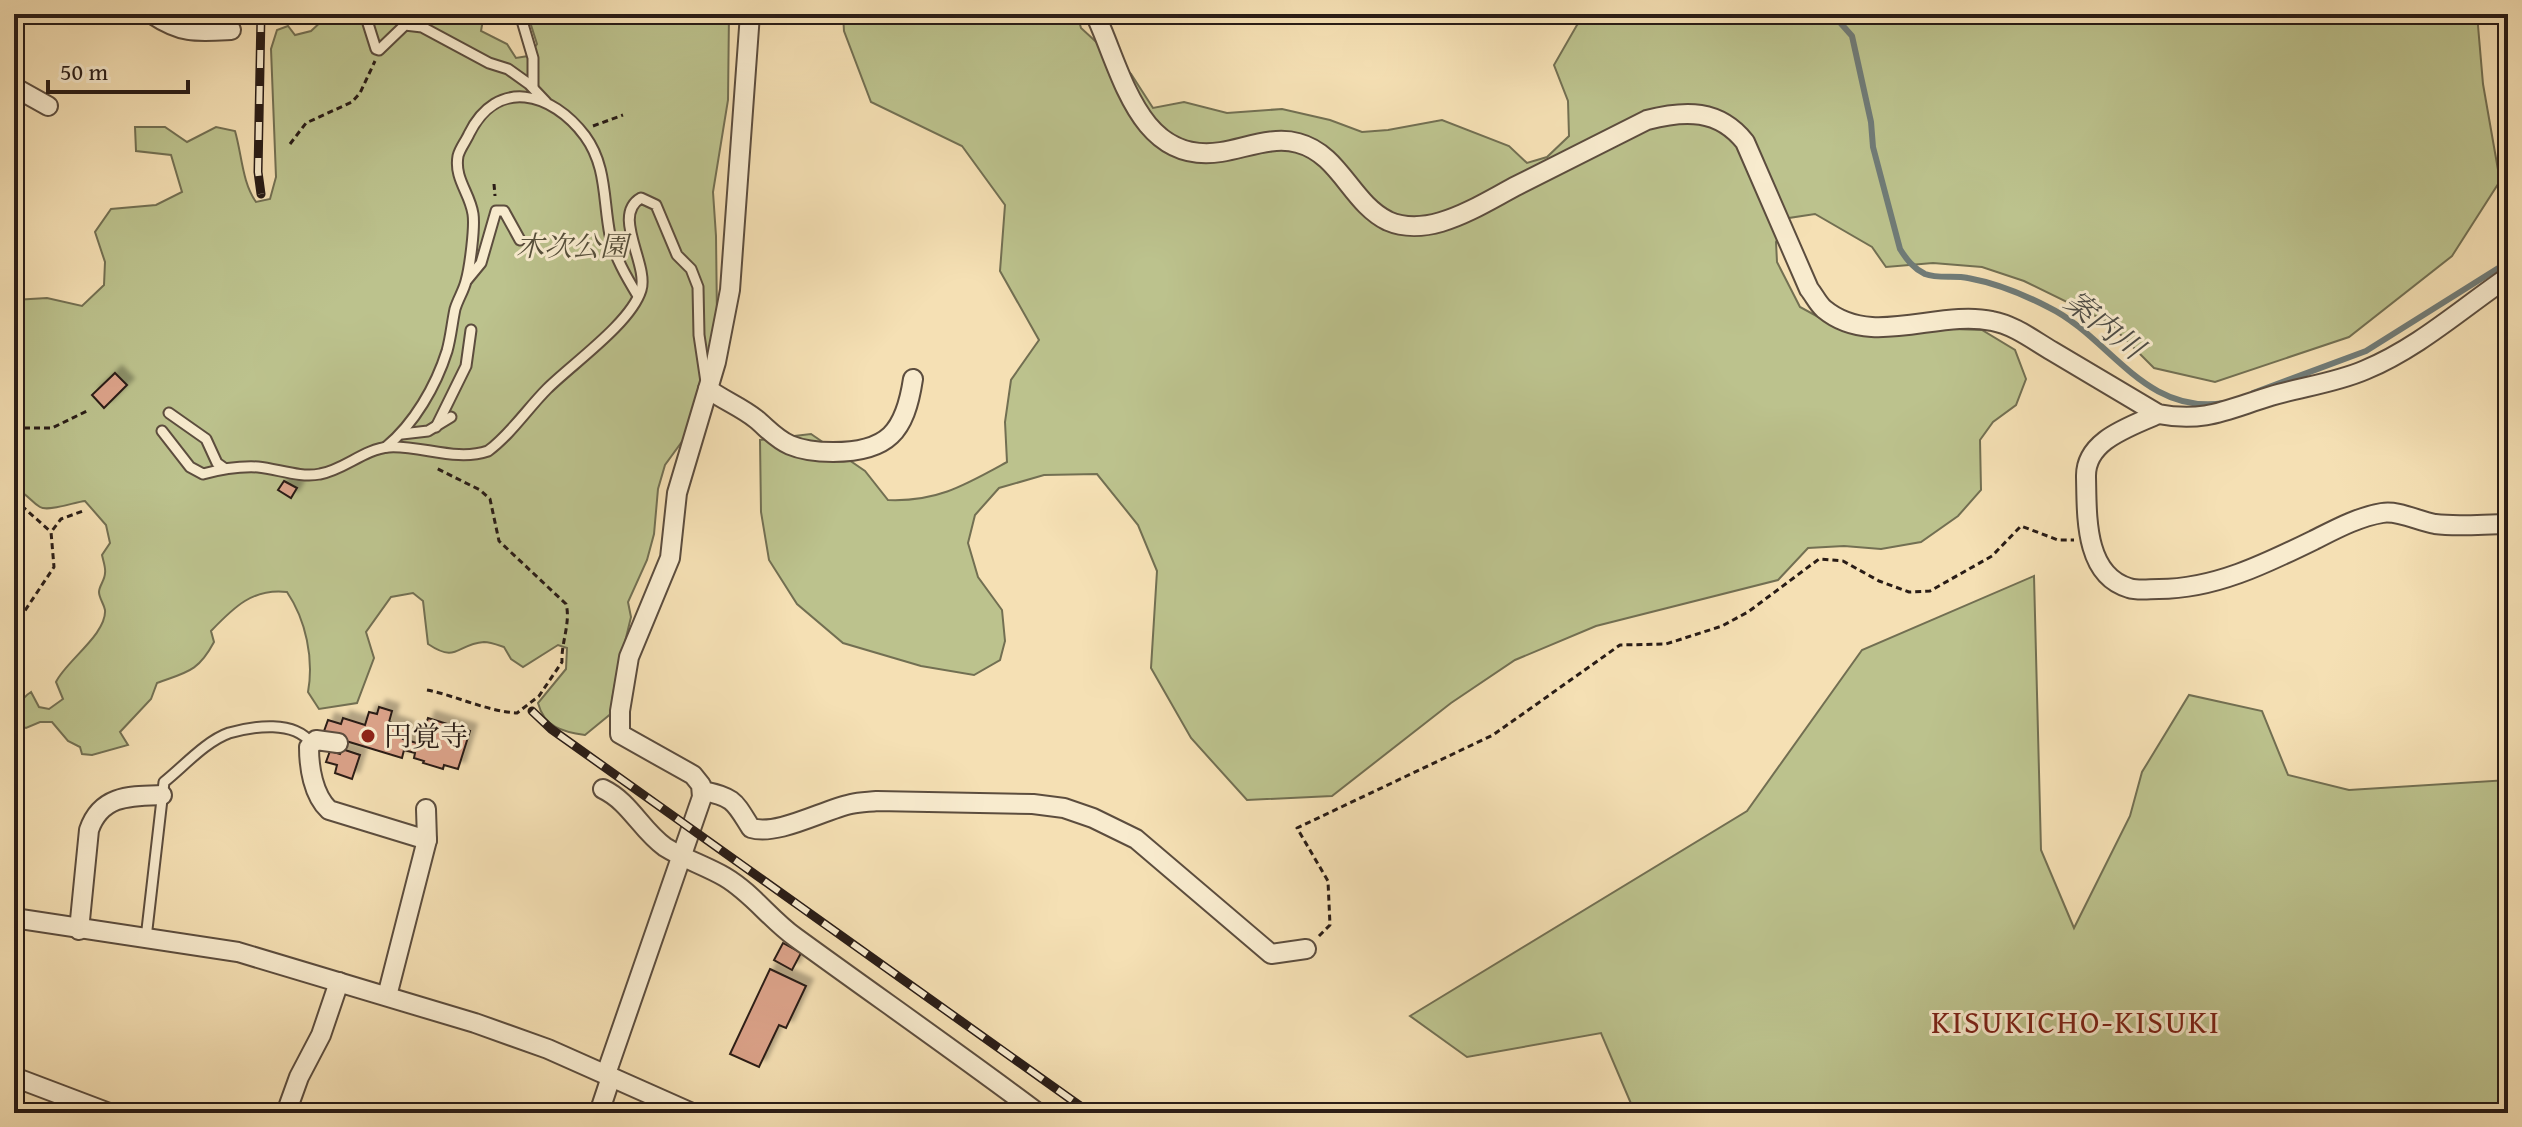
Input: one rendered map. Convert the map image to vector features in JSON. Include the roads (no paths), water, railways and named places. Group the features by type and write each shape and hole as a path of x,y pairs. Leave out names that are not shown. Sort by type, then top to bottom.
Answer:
{"street":[{"path":"152,14 180,30 192,33 231,30"},
{"path":"599,1113 703,791 693,775 625,738 619,728 629,657 670,558 677,493 708,389 730,290 750,14"},
{"path":"1095,14 1126,88 1145,123 1162,141 1181,149 1209,154 1262,143 1292,141 1307,145 1320,152 1340,171 1374,212 1404,226 1441,222 1647,120 1669,114 1704,115 1720,120 1733,127 1745,142 1809,289 1824,308 1847,321 1874,327 1912,326 1955,318 1975,318 2008,325 2158,414 2178,418 2212,416 2364,371 2421,341 2508,277"},
{"path":"14,87 48,106"},
{"path":"708,389 756,419 786,444 810,452 859,452 874,446 899,426 906,412 913,379"},
{"path":"2158,414 2116,433 2094,450 2087,461 2090,541 2098,563 2115,582 2136,589 2180,589 2211,583 2257,567 2351,522 2384,512 2436,524 2508,524"},
{"path":"338,743 324,740 311,743 309,747 309,762 322,804 329,810 427,840"},
{"path":"603,789 623,802 652,837 681,857 725,877 788,932 947,1044 1038,1113"},
{"path":"703,791 720,794 739,806 751,828 757,829 773,829 852,804 877,801 1064,808 1136,839 1271,954 1306,949"},
{"path":"79,930 92,822 110,801 128,796 162,795"},
{"path":"387,996 427,840 426,809"},
{"path":"14,918 238,952 387,996 548,1049 692,1113"},
{"path":"286,1113 299,1077 321,1035 339,982"},
{"path":"14,1077 109,1113"}],"lane":[{"path":"365,14 376,49 379,50 399,29 415,25 489,63 508,69 533,87 581,131 603,175 611,240 638,296"},
{"path":"520,14 533,58 533,87"},
{"path":"162,431 196,472 203,474 224,468 257,467 320,475 386,447 402,434 421,407 447,353 455,310 467,280 473,214 459,178 458,156 473,124 493,103 507,96 546,102"},
{"path":"386,447 437,453 481,454 488,451 551,384 598,345 638,296 641,276 629,212 636,200 645,198 660,210 677,255 691,269 698,287 701,349 708,389"},
{"path":"467,280 481,263 496,211 504,211 520,240"},
{"path":"436,427 466,366 471,330"},
{"path":"447,353 468,356"},
{"path":"169,413 206,439 217,463 224,468"},
{"path":"402,434 428,431 451,417"},
{"path":"146,938 164,782 230,733 285,728 305,734 311,743"}],"waterway":[{"name":"案内川","path":"1829,14 1852,36 1871,122 1873,147 1900,249 1911,263 1930,275 1978,280 2029,298 2070,320 2149,386 2171,397 2196,404 2224,403"},
{"name":"案内川","path":"2253,393 2366,351 2508,262"}],"railway":[{"path":"261,14 258,172 261,194"},
{"path":"532,711 551,729 1090,1113"}],"place":[{"name":"円覚寺","path":"368,736"}],"district":[{"name":"KISUKICHO-KISUKI","path":"2076,1022"}],"park label":[{"name":"木次公園","path":"572,246"}]}
